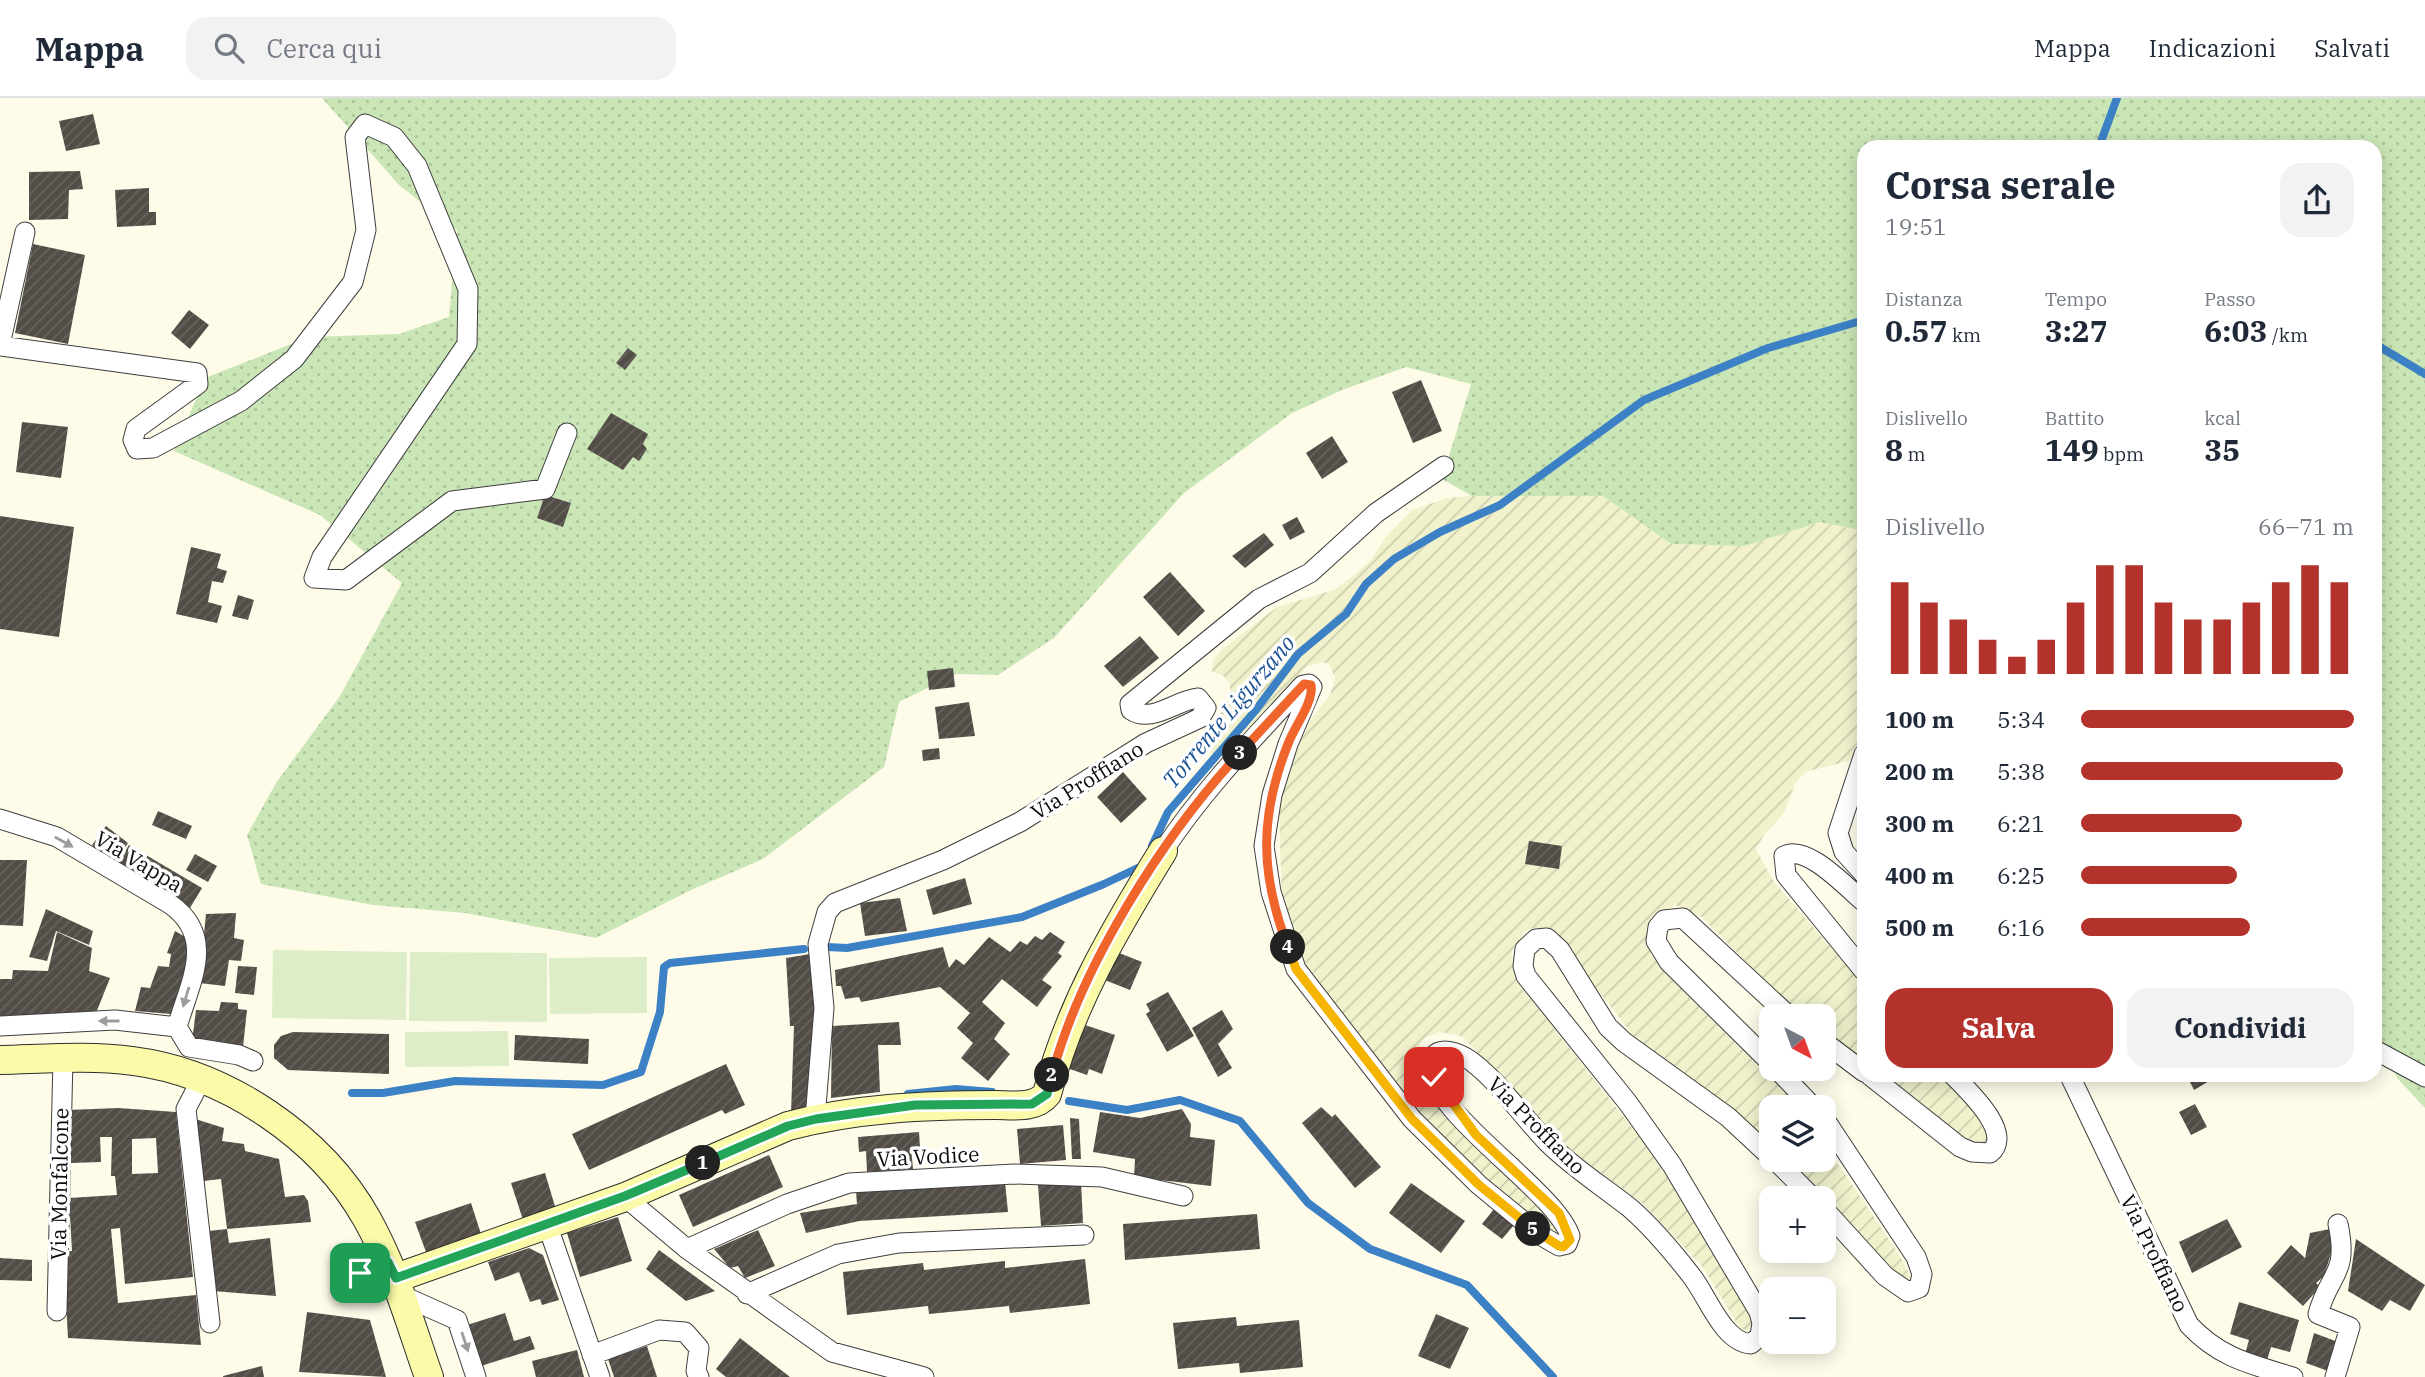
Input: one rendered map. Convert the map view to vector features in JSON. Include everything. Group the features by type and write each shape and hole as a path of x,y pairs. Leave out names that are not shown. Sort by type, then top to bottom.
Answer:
{"street":[{"path":"26,233 0,346 197,373 198,384 136,429 133,440 137,449 153,448 241,401 294,359 353,282 366,230 355,137 365,124 394,137 417,166 468,289 467,344 322,557 314,578 346,580 452,501 545,489 566,433"},
{"name":"Via Proffiano","path":"816,1119 824,1008 818,944 827,912 835,903 943,860 1020,822 1146,743 1200,718 1206,708 1198,698 1151,714 1137,714 1131,710 1130,704 1259,599 1310,573 1376,513 1444,466"},
{"name":"Via Proffiano","path":"395,1278 625,1196 788,1126 816,1119 915,1105 1025,1105 1043,1099 1077,1002 1119,922 1163,851 1191,809 1220,775 1303,685 1309,684 1312,687 1310,696 1288,744 1272,795 1264,846 1271,892 1296,969 1412,1119 1479,1185 1540,1235 1559,1246 1567,1244 1570,1236 1559,1213 1476,1135 1437,1083 1431,1070 1432,1059 1436,1054 1448,1050 1464,1056 1481,1069 1548,1142 1631,1209 1660,1238 1691,1275 1732,1335 1751,1344 1760,1336 1762,1323 1759,1312 1672,1165 1628,1104 1526,976 1522,966 1525,949 1536,939 1547,938 1560,950 1608,1027 1624,1042 1728,1117 1759,1146"},
{"path":"1857,775 1838,833 1844,852 1857,866"},
{"name":"Via Vappa","path":"0,819 57,837 170,904 184,916 197,936 196,964 177,1027"},
{"path":"1857,896 1811,858 1796,852 1784,856 1786,875 1857,962"},
{"path":"1759,1051 1669,962 1656,941 1658,927 1664,920 1683,918 1776,1004"},
{"path":"0,1026 115,1020 177,1027 189,1047 239,1055 253,1061"},
{"path":"1836,1051 1857,1066"},
{"path":"2382,1054 2425,1077"},
{"name":"Via Monfalcone","path":"57,1311 63,1058"},
{"path":"0,1060 131,1060 202,1078 270,1117 297,1137 344,1183 367,1219 395,1278 429,1377"},
{"path":"202,1078 186,1109 210,1323"},
{"path":"1789,1082 1802,1095"},
{"path":"1877,1082 1960,1147 1972,1152 1990,1153 1996,1142 1990,1117 1959,1082"},
{"name":"Via Proffiano","path":"2073,1082 2189,1325 2207,1343 2228,1357 2293,1377"},
{"path":"1836,1136 1916,1257 1922,1274 1919,1288 1908,1292 1892,1283 1836,1222"},
{"path":"1787,1172 1801,1186"},
{"name":"Via Vodice","path":"687,1249 787,1204 849,1183 1014,1174 1102,1177 1183,1196"},
{"path":"625,1196 687,1249 832,1352 924,1377"},
{"path":"547,1224 600,1377"},
{"path":"2335,1377 2350,1326 2318,1314 2341,1265 2343,1246 2338,1224"},
{"path":"747,1294 838,1254 899,1243 1084,1236"},
{"path":"360,1273 395,1278 457,1320 476,1377"},
{"path":"592,1355 659,1330 685,1332 699,1348 696,1371 699,1377"}],"green space":[{"path":"322,98 2425,98 2425,1108 2398,1079 2382,1049 2382,140 1857,140 1857,530 1820,522 1745,546 1671,544 1603,496 1472,496 1442,479 1471,384 1406,367 1342,390 1292,413 1184,493 1054,638 998,675 956,674 899,702 884,767 763,859 691,890 596,938 465,913 373,905 261,884 247,835 276,783 340,696 402,583 320,515 174,451 205,378 309,337 399,334 449,317 457,230 399,185"},
{"path":"1472,496 1603,496 1671,544 1745,546 1820,522 1857,530 1857,746 1849,761 1805,772 1795,784 1784,813 1764,835 1756,849 1774,882 1857,978 1857,1055 1836,1040 1836,1004 1788,1004 1702,917 1675,905 1653,917 1646,930 1651,955 1759,1063 1759,1082 1778,1082 1789,1095 1759,1095 1759,1136 1715,1096 1635,1038 1566,949 1545,929 1533,928 1524,932 1512,951 1513,967 1535,1004 1651,1152 1750,1308 1753,1326 1748,1331 1740,1328 1702,1266 1642,1203 1561,1143 1462,1036 1439,1032 1425,1038 1420,1044 1418,1063 1436,1094 1470,1143 1546,1209 1559,1233 1553,1233 1424,1125 1302,958 1282,903 1279,805 1289,763 1312,718 1330,695 1335,678 1329,664 1321,662 1306,667 1279,702 1214,758 1208,748 1209,736 1230,695 1230,683 1222,675 1212,672 1213,660 1221,650 1277,607 1334,590 1371,560 1385,538 1412,510 1447,498"},
{"path":"273,950 407,952 406,1020 272,1018"},
{"path":"410,952 547,953 547,1022 409,1021"},
{"path":"647,957 647,1013 550,1014 549,958"},
{"path":"508,1031 509,1066 405,1067 405,1032"},
{"path":"1892,1082 1947,1082 1981,1118 1990,1132 1988,1142 1984,1147 1967,1145 1929,1109"},
{"path":"1836,1161 1898,1253 1910,1275 1910,1283 1902,1283 1836,1213 1836,1186 1811,1186 1797,1172 1836,1172"}],"building":[{"path":"93,114 100,144 66,151 59,121"},
{"path":"80,171 83,189 69,190 68,219 29,220 29,172"},
{"path":"149,188 149,212 156,212 156,225 117,227 115,190"},
{"path":"33,244 85,255 68,344 15,333"},
{"path":"189,310 209,325 190,349 171,333"},
{"path":"628,348 637,355 625,370 616,363"},
{"path":"1421,380 1442,431 1413,443 1392,392"},
{"path":"611,413 648,434 643,444 647,449 639,461 633,457 623,470 587,449"},
{"path":"22,422 68,427 61,478 16,472"},
{"path":"1332,436 1348,462 1322,479 1306,453"},
{"path":"545,495 571,503 563,527 537,518"},
{"path":"0,516 74,527 59,637 0,629"},
{"path":"1297,517 1305,532 1290,540 1282,525"},
{"path":"1264,533 1274,545 1245,568 1232,556"},
{"path":"191,547 221,554 217,568 227,571 223,583 212,581 208,602 222,606 217,623 176,614"},
{"path":"1170,572 1205,611 1178,636 1143,597"},
{"path":"238,595 254,600 248,620 232,616"},
{"path":"1140,636 1159,658 1123,687 1104,666"},
{"path":"953,668 955,687 929,690 927,671"},
{"path":"969,702 975,736 939,739 935,707"},
{"path":"939,748 940,759 923,761 922,750"},
{"path":"1123,772 1147,799 1121,823 1097,797"},
{"path":"158,811 192,826 186,839 152,825"},
{"path":"106,826 128,843 114,865 92,845"},
{"path":"1529,841 1562,846 1559,869 1525,864"},
{"path":"129,845 202,888 190,908 118,863"},
{"path":"195,854 217,866 208,882 186,870"},
{"path":"0,860 27,860 23,926 0,925"},
{"path":"965,878 972,904 933,915 926,890"},
{"path":"900,898 907,931 865,936 860,903"},
{"path":"46,909 93,931 89,945 56,931 47,961 29,957"},
{"path":"236,913 234,938 244,940 241,961 229,960 225,986 199,983 206,914"},
{"path":"175,931 189,939 191,958 171,1014 135,1011 141,987 150,988 158,966 169,967 171,954 167,953"},
{"path":"57,932 92,948 89,971 110,978 96,1013 0,1016 0,979 12,979 13,970 48,971"},
{"path":"1050,932 1065,942 1058,953 1062,956 1042,980 1052,987 1037,1007 1002,979 982,1002 1005,1023 994,1039 1010,1054 988,1081 961,1058 973,1043 957,1028 970,1013 940,987 861,1002 859,997 845,999 841,986 836,986 835,970 943,947 949,968 956,959 964,965 989,937 1010,952 1020,941 1027,945 1035,936 1042,940"},
{"path":"1109,949 1142,962 1130,990 1097,977"},
{"path":"810,954 817,1027 811,1111 791,1113 794,1026 790,1026 786,958"},
{"path":"238,966 257,967 254,995 235,993"},
{"path":"1168,992 1194,1036 1167,1052 1146,1014 1150,1011 1146,1004"},
{"path":"221,1002 238,1003 238,1009 247,1010 243,1047 192,1042 196,1010 219,1011"},
{"path":"1222,1010 1233,1029 1218,1044 1232,1068 1218,1077 1192,1028"},
{"path":"899,1022 901,1045 878,1045 880,1092 831,1098 832,1026"},
{"path":"1082,1024 1115,1035 1102,1074 1089,1069 1087,1075 1067,1068"},
{"path":"293,1032 389,1034 389,1074 288,1070 274,1058 274,1045 281,1036"},
{"path":"515,1035 589,1039 588,1064 514,1060"},
{"path":"726,1064 745,1105 725,1114 722,1110 589,1170 572,1134"},
{"path":"2190,1082 2208,1082 2194,1090"},
{"path":"2195,1104 2207,1127 2191,1135 2179,1112"},
{"path":"1321,1107 1332,1117 1335,1114 1381,1167 1355,1188 1302,1123"},
{"path":"118,1108 176,1112 193,1277 125,1284 120,1228 111,1229 118,1303 196,1295 201,1345 68,1338 63,1252 72,1251 69,1198 117,1195 115,1176 111,1176 112,1137 100,1137 101,1162 71,1163 68,1110","holes":["156,1138 158,1173 132,1174 132,1139"]},
{"path":"1182,1109 1191,1124 1190,1137 1215,1140 1211,1186 1134,1177 1135,1159 1093,1152 1100,1112 1140,1118"},
{"path":"192,1118 224,1128 222,1141 244,1144 245,1151 279,1159 285,1197 304,1195 308,1201 311,1222 227,1229 221,1179 195,1182"},
{"path":"1070,1118 1079,1119 1081,1159 1072,1159"},
{"path":"1063,1125 1066,1160 1020,1164 1017,1129"},
{"path":"919,1132 920,1147 911,1148 913,1169 867,1172 866,1151 859,1152 858,1137"},
{"path":"769,1155 783,1187 693,1227 679,1195"},
{"path":"545,1173 557,1213 524,1223 511,1183"},
{"path":"1005,1182 1008,1212 859,1221 806,1233 800,1213 857,1204 856,1192"},
{"path":"1081,1182 1083,1223 1041,1226 1038,1185"},
{"path":"1411,1183 1465,1221 1441,1253 1389,1213"},
{"path":"471,1203 481,1234 426,1252 415,1222"},
{"path":"1494,1209 1514,1225 1502,1239 1482,1224"},
{"path":"1257,1214 1260,1249 1125,1260 1123,1224"},
{"path":"618,1217 632,1261 580,1277 567,1233"},
{"path":"2227,1219 2242,1247 2192,1273 2179,1242"},
{"path":"227,1229 229,1243 270,1238 276,1296 213,1291 208,1231"},
{"path":"2330,1229 2333,1247 2324,1276 2316,1283 2320,1287 2303,1306 2267,1273 2291,1245 2305,1258 2310,1233"},
{"path":"758,1230 775,1266 745,1278 738,1266 730,1268 714,1249"},
{"path":"2356,1239 2425,1285 2410,1311 2390,1300 2382,1311 2348,1291"},
{"path":"529,1248 543,1255 559,1300 542,1305 540,1299 530,1302 519,1272 495,1281 488,1262"},
{"path":"659,1250 715,1291 686,1301 646,1269"},
{"path":"0,1258 32,1260 32,1281 0,1280"},
{"path":"1085,1259 1090,1304 1010,1313 1009,1306 929,1314 928,1306 847,1315 843,1272 923,1263 924,1270 1005,1261 1005,1268"},
{"path":"2239,1302 2299,1320 2290,1352 2271,1347 2267,1360 2245,1354 2249,1340 2230,1334"},
{"path":"307,1312 370,1320 386,1377 299,1372"},
{"path":"505,1313 514,1341 530,1336 535,1349 481,1366 467,1325"},
{"path":"1436,1314 1469,1328 1450,1369 1418,1356"},
{"path":"1236,1317 1237,1326 1299,1320 1303,1367 1240,1373 1239,1363 1178,1369 1173,1323"},
{"path":"2314,1333 2338,1342 2328,1371 2306,1363"},
{"path":"740,1338 790,1377 726,1377 716,1369"},
{"path":"647,1346 657,1377 614,1377 608,1359"},
{"path":"577,1350 584,1377 536,1377 532,1361"},
{"path":"262,1366 264,1377 223,1377 223,1376"}],"waterway":[{"path":"2102,140 2117,98"},
{"name":"Torrente Ligurzano","path":"1152,846 1168,812 1255,711 1298,654 1346,614 1366,584 1394,559 1440,532 1500,505 1644,400 1768,348 1857,322"},
{"path":"2382,348 2425,374"},
{"name":"Torrente Ligurzano","path":"827,947 847,948 1022,917 1144,865"},
{"name":"Torrente Ligurzano","path":"352,1093 383,1093 455,1081 603,1085 641,1072 660,1012 664,967 670,963 804,949"},
{"name":"Torrente Ligurzano","path":"908,1094 956,1089 992,1092"},
{"name":"Torrente Ligurzano","path":"1069,1101 1127,1110 1180,1100 1240,1121 1308,1203 1370,1249 1467,1285 1553,1377"}],"route":[{"path":"360,1273 388,1262 396,1278 625,1196 788,1126 816,1119 915,1105 1014,1105 1032,1104 1043,1099 1047,1094 1063,1038 1077,1002 1119,922 1163,851 1191,809 1220,775 1307,683 1312,686 1312,691 1288,744 1272,795 1264,846 1271,892 1296,969 1412,1119 1479,1185 1540,1235 1559,1246 1567,1244 1570,1236 1559,1213 1476,1135 1453,1107 1434,1077"}]}
